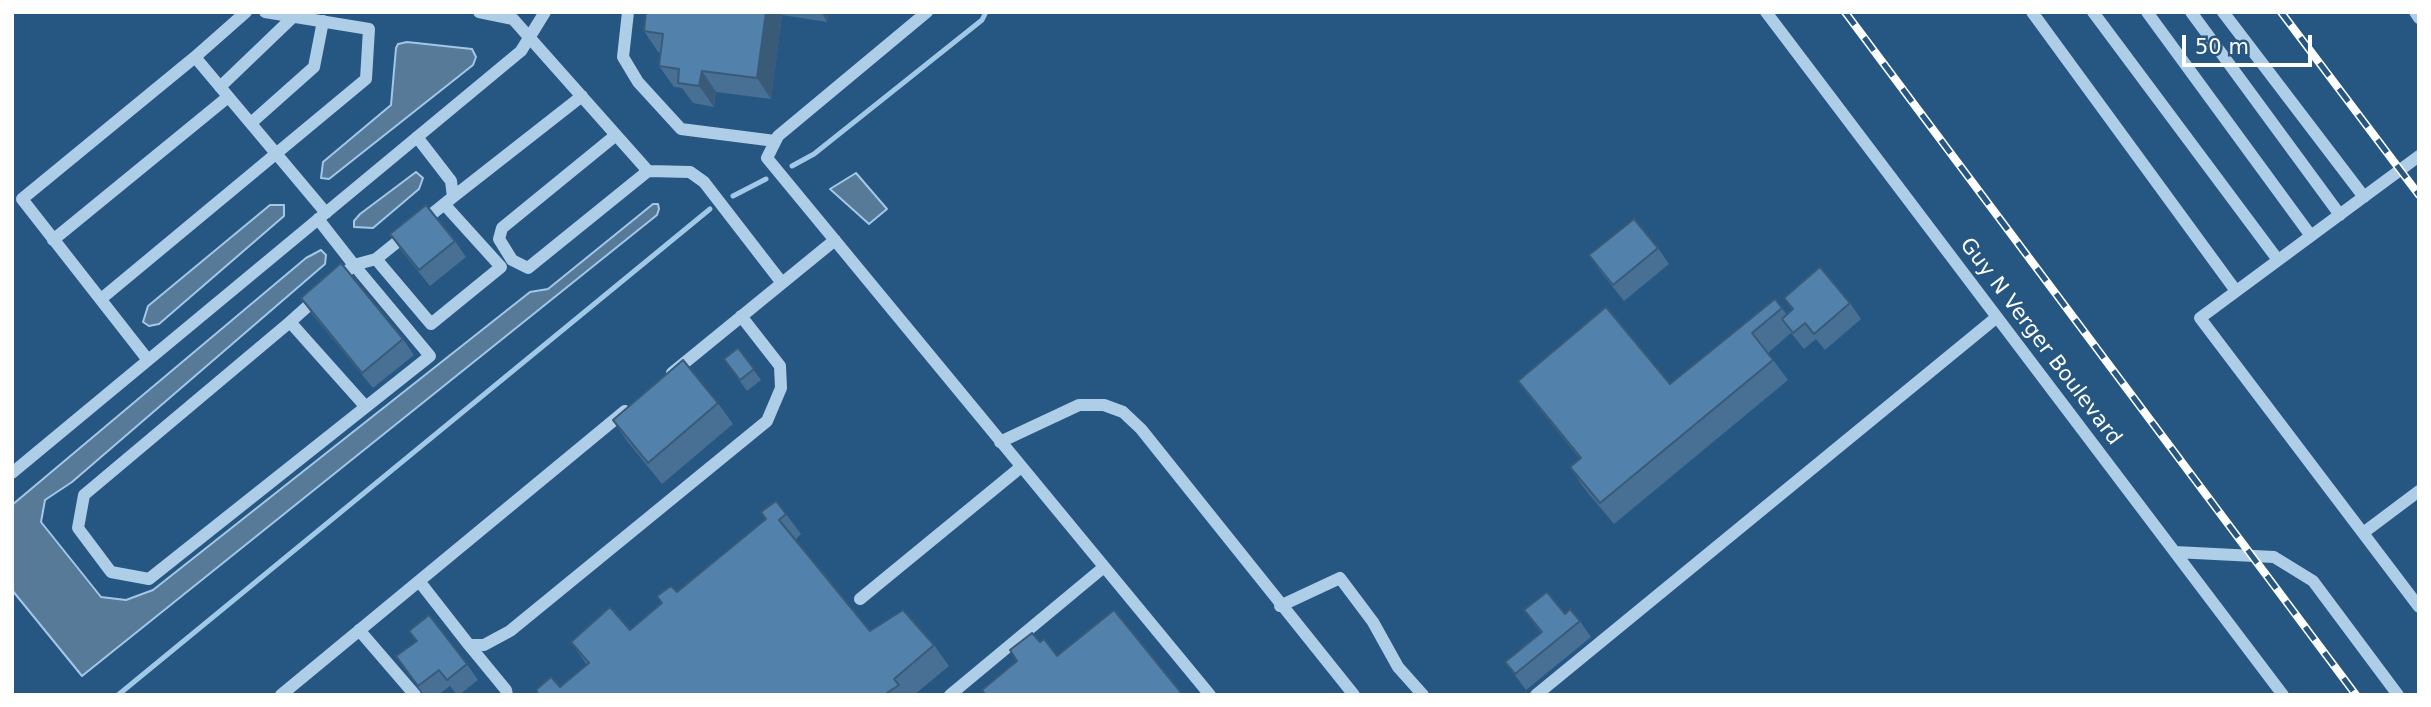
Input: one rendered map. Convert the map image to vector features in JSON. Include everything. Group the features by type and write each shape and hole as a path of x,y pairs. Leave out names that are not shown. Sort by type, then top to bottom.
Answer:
{"street":[{"path":"148,360 22,200 246,12"},
{"path":"101,299 366,79 369,29 265,12"},
{"path":"479,12 513,19 648,170"},
{"path":"12,473 521,51 544,12"},
{"path":"628,12 623,57 638,82 681,129 775,141"},
{"path":"926,12 775,141 767,158 1210,695"},
{"name":"Guy N Verger Boulevard","path":"1766,12 2283,695"},
{"path":"2032,12 2236,291"},
{"path":"2093,12 2277,260"},
{"path":"2147,12 2311,236"},
{"path":"2191,12 2340,215"},
{"path":"2223,12 2364,197"},
{"path":"2415,12 2419,18"},
{"path":"54,240 224,92 293,17"},
{"path":"251,124 314,67 323,22"},
{"path":"195,57 277,155 354,265 430,356 149,579 111,572 79,528 84,495 354,265 376,259 582,96"},
{"path":"616,135 502,228 499,239 512,260 528,268 648,170 690,172 704,182 782,283"},
{"path":"376,259 431,324 501,267 449,200 451,181 417,137"},
{"path":"2419,156 2200,318 2419,607"},
{"path":"658,384 835,240"},
{"path":"469,645 484,645 510,631 767,421 781,388 780,366 741,316"},
{"path":"1536,695 1997,317"},
{"path":"290,322 365,406"},
{"path":"281,695 637,401"},
{"path":"1000,442 1079,405 1104,405 1123,412 1141,429 1280,606 1354,695"},
{"path":"860,599 1021,467"},
{"path":"2363,533 2419,491"},
{"path":"2175,552 2274,556 2313,581 2398,695"},
{"path":"950,695 1104,567"},
{"path":"1280,606 1340,578 1373,622 1398,667 1423,695"},
{"path":"419,581 506,690 506,695"},
{"path":"359,630 415,695"}],"water":[{"path":"407,42 472,49 476,57 473,65 329,179 321,178 323,162 391,105 396,48 398,44"},
{"path":"416,172 423,178 419,189 373,228 354,227 354,221 360,214"},
{"path":"856,173 887,209 869,224 830,189"},
{"path":"653,204 658,204 657,215 82,676 12,590 12,505 306,258 321,250 326,255 325,264 72,482 45,500 41,522 101,597 126,600 153,590 530,292 548,289"},
{"path":"270,205 284,205 284,216 159,324 149,326 143,322 148,306"}],"building":[{"path":"646,12 766,12 757,78 702,71 699,86 678,83 679,69 659,66 663,34 644,31"},
{"path":"426,205 455,241 419,270 390,234"},
{"path":"1634,219 1658,248 1613,285 1589,255"},
{"path":"341,263 403,339 362,373 301,298"},
{"path":"1820,267 1850,303 1814,334 1805,323 1793,333 1782,319 1793,309 1784,298"},
{"path":"1775,299 1782,308 1752,333 1773,360 1600,503 1570,467 1581,458 1518,381 1606,307 1670,384"},
{"path":"738,348 754,369 740,380 724,359"},
{"path":"683,360 718,403 648,463 613,420"},
{"path":"776,501 786,514 779,520 870,631 903,610 934,645 894,679 899,685 884,695 539,695 536,690 551,677 560,687 589,663 571,642 610,607 630,630 662,603 657,596 671,586 677,592 766,519 761,512"},
{"path":"1547,592 1565,614 1570,609 1580,621 1515,674 1505,662 1542,632 1524,610"},
{"path":"1114,610 1183,695 986,695 982,690 1017,661 1010,650 1032,633 1040,642 1044,639 1057,656"},
{"path":"429,615 467,664 447,680 439,670 418,686 396,656 417,641 409,631"}],"waterway":[{"path":"792,166 814,154 982,20 986,12"},
{"path":"733,196 766,179"},
{"path":"118,695 710,209"}],"railway":[{"path":"1845,12 2356,695"},
{"path":"2281,12 2419,195"}]}
